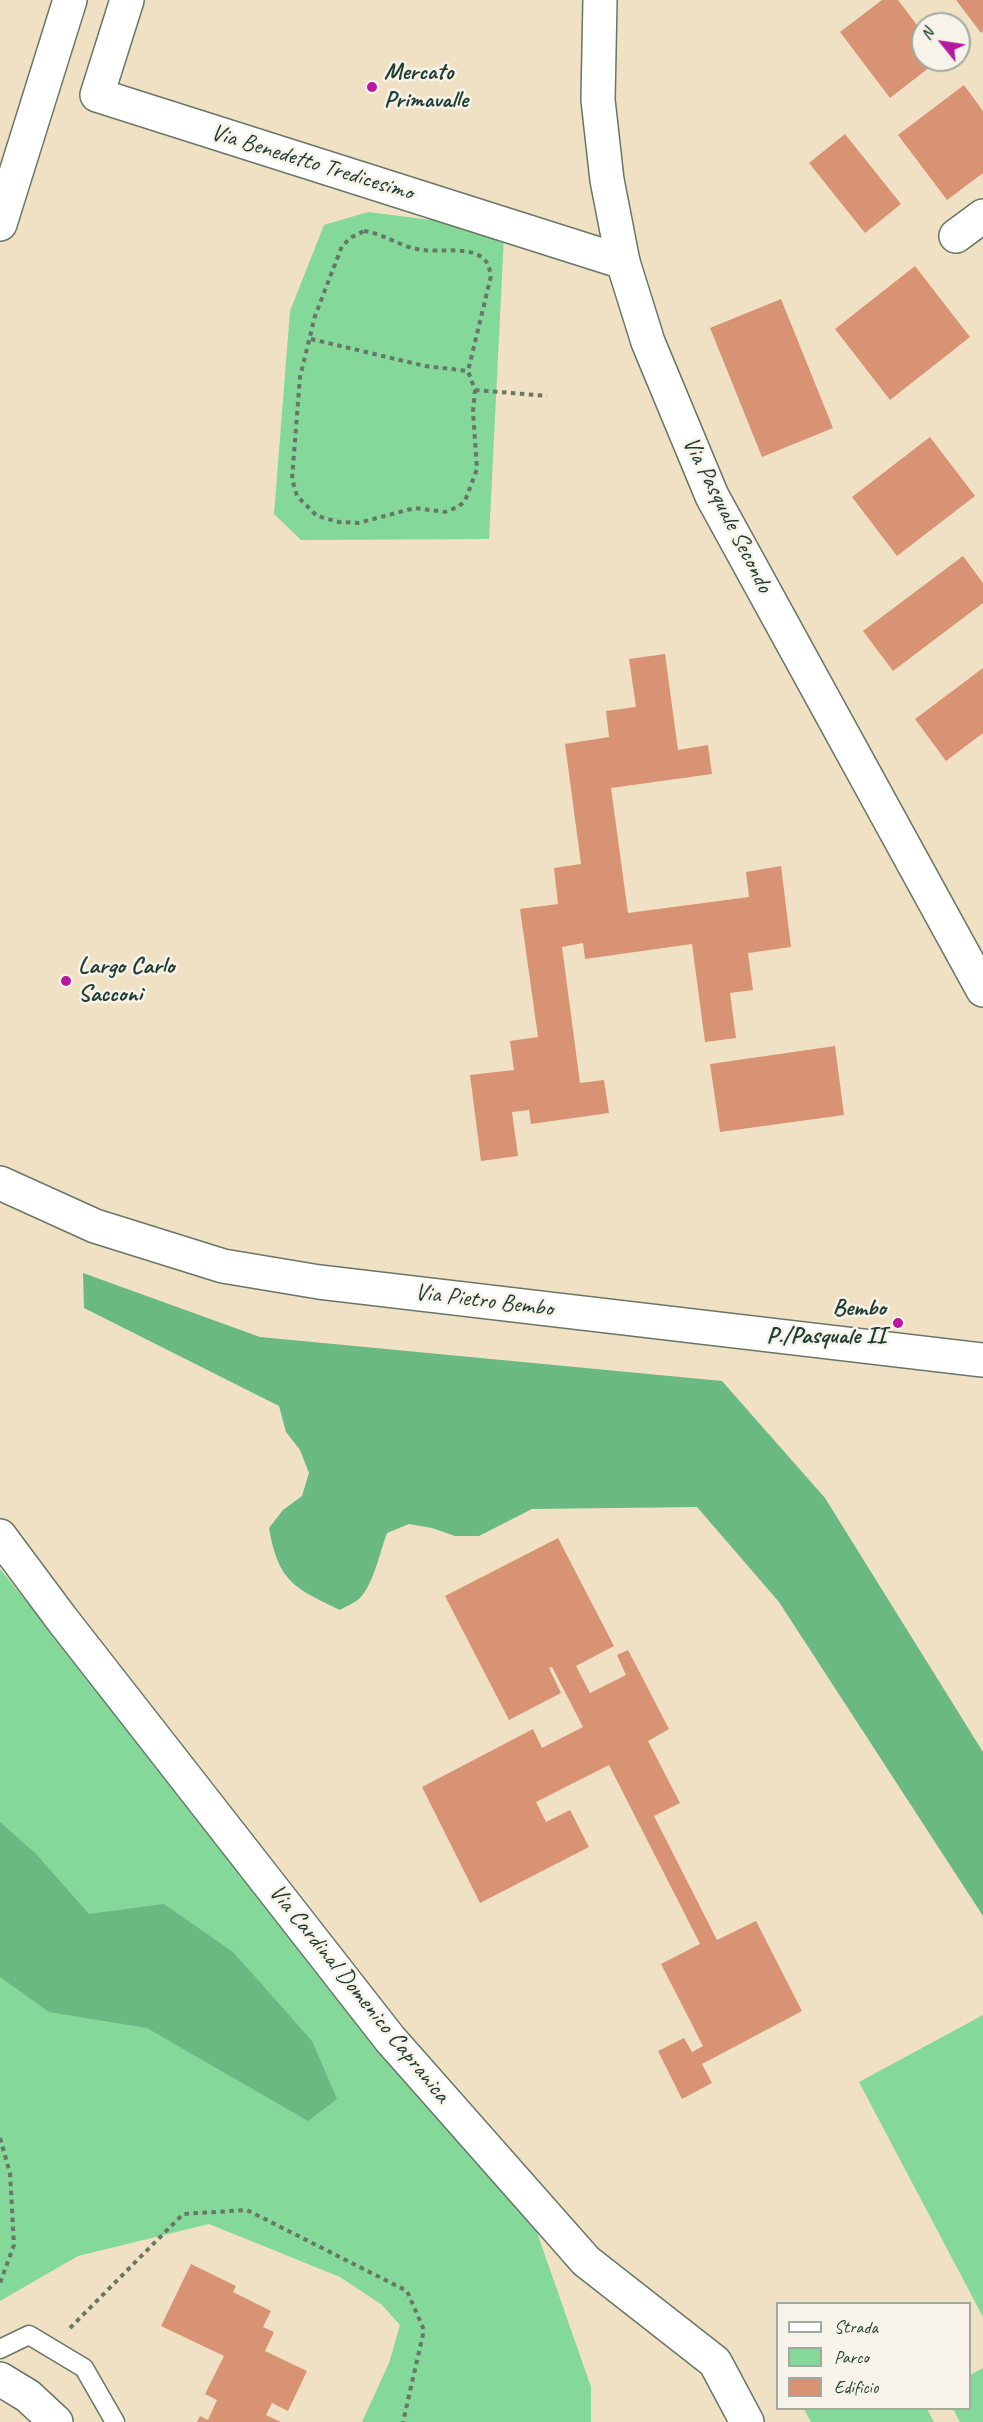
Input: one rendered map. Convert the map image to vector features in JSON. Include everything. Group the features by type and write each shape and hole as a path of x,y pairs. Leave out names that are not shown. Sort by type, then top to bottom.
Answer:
{"street":[{"path":"0,224 70,0"},
{"name":"Via Benedetto Tredicesimo","path":"127,0 97,95 623,262"},
{"name":"Via Pasquale Secondo","path":"600,0 598,100 607,180 623,262 648,342 712,496 983,990"},
{"path":"0,187 26,144"},
{"path":"956,236 983,216"},
{"name":"Via Pietro Bembo","path":"0,1183 95,1226 223,1266 319,1282 983,1360"},
{"name":"Via Cardinal Domenico Capranica","path":"0,1536 61,1618 390,2039 586,2261 716,2362 747,2422"},
{"path":"0,2379 28,2396 57,2422"}],"lane":[{"path":"0,2349 29,2335 84,2368 115,2422"}],"path":[{"path":"364,231 376,233 402,245 421,250 469,252 479,255 488,264 491,276 468,371 475,390 472,412 477,468 465,501 458,507 445,512 415,508 358,523 339,522 317,516 297,496 292,479 300,377 315,316 342,246 352,237 364,231"},
{"path":"310,339 425,366 468,371"},
{"path":"475,390 547,396"},
{"path":"0,2138 10,2173 14,2245 0,2283"},
{"path":"51,2348 183,2214 247,2210 407,2291 424,2330 403,2422"}],"green space":[{"path":"368,212 455,223 504,236 489,539 301,540 274,514 290,311 324,225"},
{"path":"83,1273 260,1337 722,1381 825,1498 983,1752 983,1916 779,1602 697,1507 532,1509 479,1536 455,1536 432,1528 409,1524 387,1533 365,1592 358,1600 340,1610 311,1595 291,1581 277,1560 269,1528 283,1510 302,1496 309,1473 300,1450 286,1432 279,1406 84,1308"},
{"path":"0,1569 534,2224 591,2387 591,2422 362,2422 389,2363 400,2325 382,2305 340,2277 209,2224 78,2256 0,2301"},
{"path":"0,1822 36,1854 89,1914 164,1904 233,1952 312,2041 337,2099 308,2121 147,2028 49,2012 0,1977"},
{"path":"983,2015 983,2317 859,2082"},
{"path":"983,2368 983,2422 960,2422 954,2410 971,2410 971,2374"},
{"path":"805,2410 928,2410 934,2422 811,2422"}],"building":[{"path":"882,0 898,0 911,17 911,72 924,72 890,98 840,32"},
{"path":"956,0 983,0 983,31 981,33 971,20 971,12 965,12"},
{"path":"964,85 983,111 983,173 947,200 898,135"},
{"path":"845,134 901,204 865,233 809,163"},
{"path":"915,266 970,337 890,400 835,329"},
{"path":"781,299 833,428 762,457 710,328"},
{"path":"930,437 975,496 897,556 852,497"},
{"path":"963,556 983,583 983,603 893,671 863,631"},
{"path":"665,654 678,750 708,745 712,774 611,788 628,913 749,897 746,872 781,866 791,947 748,953 753,990 730,993 736,1038 705,1042 692,944 585,959 583,943 562,947 580,1083 604,1080 609,1113 531,1124 529,1110 512,1112 518,1156 481,1161 470,1075 514,1070 510,1041 538,1037 520,909 558,904 554,868 581,864 565,744 609,737 606,711 636,707 629,659"},
{"path":"983,668 983,733 946,761 915,719"},
{"path":"835,1046 844,1115 720,1132 710,1064"},
{"path":"558,1538 614,1646 576,1666 590,1693 626,1675 617,1655 628,1650 669,1729 648,1741 680,1803 654,1816 717,1940 756,1921 802,2011 702,2064 712,2083 682,2099 658,2051 684,2038 692,2052 703,2046 661,1964 700,1944 609,1765 536,1802 546,1822 570,1810 589,1847 480,1903 422,1787 533,1729 542,1748 583,1727 552,1667 549,1668 561,1693 509,1720 445,1596"},
{"path":"191,2264 236,2286 233,2292 271,2311 263,2327 274,2332 265,2351 307,2371 288,2411 272,2403 266,2415 281,2422 197,2422 200,2416 208,2420 217,2400 205,2394 224,2356 161,2326"}],"place":[{"name":"Mercato Primavalle","path":"372,87"},
{"name":"Largo Carlo Sacconi","path":"66,981"},
{"name":"Bembo P./Pasquale II","path":"898,1323"}]}
